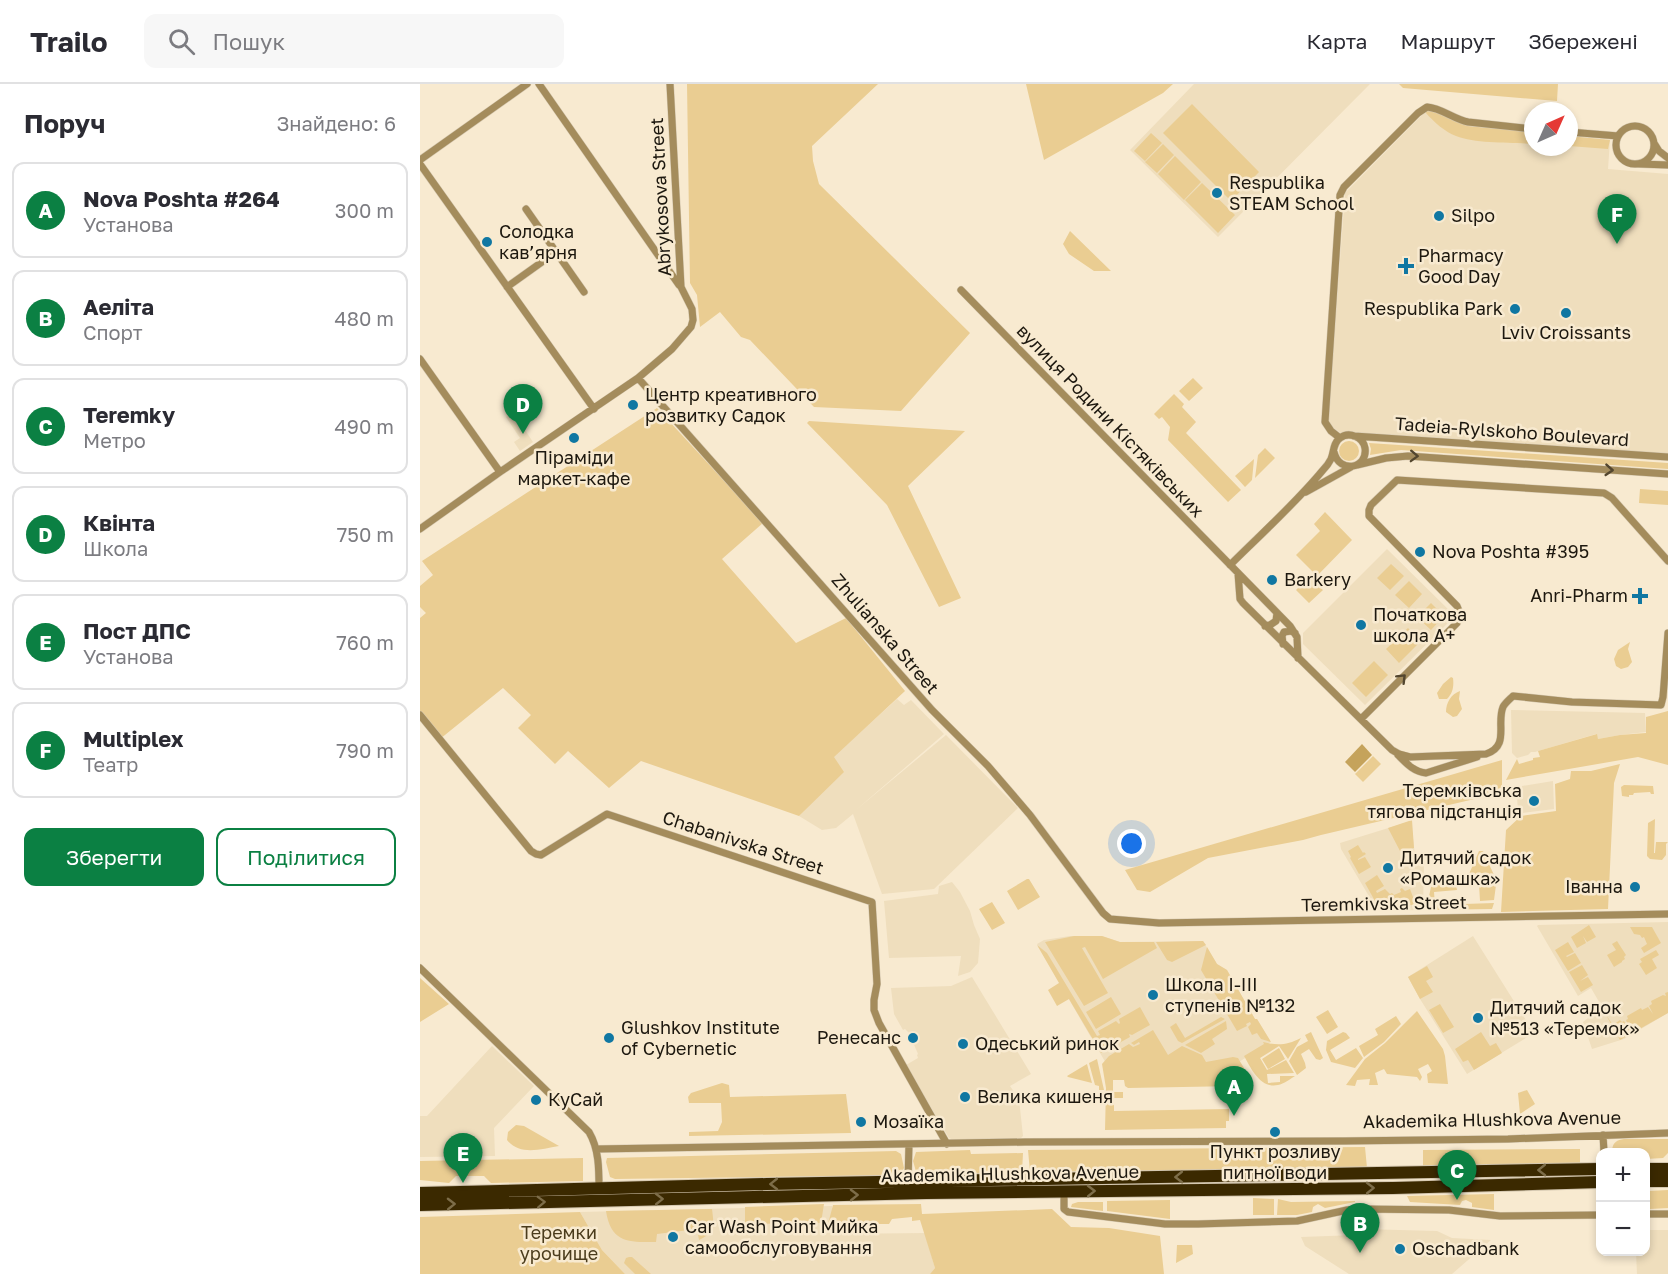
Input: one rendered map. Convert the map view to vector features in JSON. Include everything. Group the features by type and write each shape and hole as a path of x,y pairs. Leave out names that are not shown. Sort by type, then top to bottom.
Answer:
{"highway":[{"name":"Akademika Hlushkova Avenue","path":"420,1193 1596,1169"},
{"path":"1650,1169 1668,1169"},
{"path":"1650,1181 1668,1181"},
{"name":"Akademika Hlushkova Avenue","path":"420,1205 1596,1182"}],"street":[{"path":"527,84 420,162 594,409"},
{"path":"539,84 681,287"},
{"name":"Abrykosova Street","path":"420,529 638,378 672,349 691,327 692,309 681,287 670,84"},
{"path":"1340,438 1325,422 1340,195 1344,187 1418,113 1427,107 1438,109 1468,122 1524,128"},
{"path":"1668,158 1659,151 1649,132 1639,126 1628,127 1618,136 1616,143 1619,156 1629,163 1668,165"},
{"path":"1578,133 1618,136"},
{"path":"1638,164 1652,155 1654,143"},
{"path":"526,209 584,292"},
{"path":"507,286 556,252"},
{"name":"вулиця Родини Кістяківських","path":"961,290 1295,633"},
{"path":"420,359 500,472"},
{"name":"Zhulianska Street","path":"638,378 932,710 995,775 1029,815 1103,914"},
{"path":"1354,436 1362,442 1365,449 1364,457 1354,465 1347,466 1338,461 1334,447 1340,438 1354,436"},
{"name":"Tadeia-Rylskoho Boulevard","path":"1354,436 1668,457"},
{"name":"Tadeia-Rylskoho Boulevard","path":"1230,565 1301,494 1327,465 1334,452"},
{"name":"Tadeia-Rylskoho Boulevard","path":"1301,494 1354,465 1408,456 1668,474"},
{"path":"1361,719 1456,625 1460,618 1457,606 1369,516 1371,505 1399,480 1601,493 1612,498 1668,561"},
{"path":"1238,573 1242,603 1392,750 1408,765 1420,772 1433,771 1496,749 1500,741 1503,707 1513,696 1572,702 1660,705 1663,697 1668,633"},
{"path":"1240,598 1242,591 1252,588"},
{"path":"1265,626 1276,621 1277,613"},
{"path":"1283,644 1284,632 1295,633 1298,642 1298,658"},
{"name":"Chabanivska Street","path":"420,715 531,851 536,854 541,855 607,814 872,902 878,984 874,1010 910,1080 947,1144"},
{"path":"1392,750 1410,757 1486,754"},
{"name":"Teremkivska Street","path":"1103,914 1110,919 1160,922 1668,914"},
{"path":"420,968 589,1132 596,1149 599,1189"},
{"name":"Akademika Hlushkova Avenue","path":"596,1149 1089,1141 1356,1141 1668,1133"},
{"path":"1603,1135 1604,1148"},
{"path":"908,1182 909,1144"},
{"path":"1064,1192 1064,1209 1068,1212 1165,1224 1297,1221 1362,1209 1449,1210 1500,1216 1596,1215"},
{"path":"1650,1214 1668,1214"}],"shaded area":[{"name":"Respublika STEAM School","path":"1194,84 1370,84 1218,237 1130,150"},
{"name":"Respublika Park","path":"1426,111 1437,112 1467,126 1524,131 1524,156 1578,156 1578,137 1610,140 1608,169 1668,174 1668,454 1341,433 1328,424 1345,193"},
{"path":"513,412 533,442 520,451 514,442 520,438 506,417"},
{"path":"1387,549 1455,616 1365,705 1303,644 1303,633"},
{"path":"897,699 904,705 911,700 944,734 856,810 946,735 1018,808 934,889 882,894 853,814 836,828 822,830 799,816 822,792 833,757"},
{"path":"1511,710 1645,713 1646,732 1598,739 1596,734 1517,758 1512,753"},
{"path":"1362,744 1372,755 1355,772 1345,762"},
{"path":"1553,781 1554,809 1518,812 1517,796 1522,786"},
{"name":"Дитячий садок «Ромашка»","path":"1411,821 1416,865 1424,866 1423,907 1417,910 1380,911 1341,849 1340,843"},
{"path":"952,882 970,911 980,939 978,963 970,972 958,976 961,956 889,958 884,901 938,894 939,886"},
{"path":"1668,922 1668,1013 1624,1039 1592,1049 1583,1022 1602,1007 1591,988 1578,996 1537,926"},
{"name":"Школа І-ІІІ ступенів №132","path":"1070,936 1102,936 1120,942 1203,941 1217,964 1227,970 1271,1042 1234,1065 1107,1065 1037,944 1044,940"},
{"name":"Дитячий садок №513 «Теремок»","path":"1473,936 1534,1033 1467,1074 1408,977"},
{"name":"Одеський ринок","path":"972,977 1031,1074 1010,1086 1019,1099 1023,1136 1020,1139 954,1140 949,1138 906,1065 918,1058 918,1054 909,1033 903,1030 894,1014 891,988 951,986"},
{"path":"492,1046 534,1086 494,1128 495,1156 420,1157 420,1116 427,1116"},
{"path":"832,1206 833,1234 925,1233 935,1268 930,1274 625,1274 602,1250 580,1212"},
{"path":"1362,1229 1437,1231 1452,1238 1491,1240 1452,1274 1349,1274 1305,1246 1301,1237 1356,1235"},
{"path":"1650,1230 1668,1230 1668,1274 1637,1274 1636,1256 1650,1256"}],"green space":[{"path":"687,84 878,84 812,146 819,184 970,333 901,411 814,407 750,340 741,337 720,312 700,327 697,295 690,283"},
{"path":"1026,84 1173,84 1163,93 1044,160"},
{"path":"1399,84 1558,84 1557,101 1403,88"},
{"path":"1192,104 1259,172 1231,201 1163,133"},
{"path":"1433,110 1467,126 1524,131 1524,144 1464,139 1448,132 1426,111"},
{"path":"1151,133 1162,143 1145,161 1134,151"},
{"path":"1578,137 1610,140 1608,149 1578,147"},
{"path":"1163,144 1174,155 1157,173 1145,162"},
{"path":"1175,156 1201,182 1184,200 1158,174"},
{"path":"1202,183 1235,215 1218,233 1185,200"},
{"path":"1070,231 1111,271 1094,271 1069,254 1063,244"},
{"path":"1193,378 1203,388 1189,401 1179,391"},
{"path":"1174,394 1196,422 1186,433 1241,490 1228,502 1168,440 1170,427 1162,417 1159,419 1154,414"},
{"path":"657,408 763,523 722,559 796,643 846,618 905,691 834,757 844,772 799,816 641,761 609,788 568,751 555,764 518,728 531,715 503,688 440,739 420,715 420,618 426,613 420,607 420,586 433,575 422,561"},
{"path":"809,421 965,431 908,486 961,598 939,607 887,505 807,423"},
{"path":"1349,441 1356,444 1359,451 1356,458 1349,461 1342,458 1339,451 1342,444"},
{"path":"1369,443 1668,463 1668,469 1401,450 1370,455"},
{"path":"1265,448 1275,458 1255,478 1258,455"},
{"path":"1254,459 1252,480 1245,487 1235,476"},
{"path":"1640,489 1668,491 1668,505 1639,503"},
{"path":"1325,512 1352,540 1317,576 1296,555 1320,531 1314,524"},
{"path":"1391,564 1404,576 1390,590 1377,578"},
{"path":"1309,577 1323,590 1309,603 1296,590"},
{"path":"1409,581 1422,594 1409,608 1395,595"},
{"path":"1431,603 1444,616 1431,630 1417,617"},
{"path":"1408,628 1421,641 1399,663 1386,649"},
{"path":"1630,642 1628,649 1632,662 1628,667 1621,669 1616,666 1614,659 1618,650"},
{"path":"1374,661 1388,675 1366,697 1352,683"},
{"path":"1451,677 1453,678 1453,689 1451,694 1447,699 1439,699 1437,693"},
{"path":"1460,691 1459,699 1462,709 1457,716 1453,717 1446,712 1447,705 1450,699"},
{"path":"1668,711 1668,765 1638,757 1506,780 1517,759 1519,764 1533,760 1533,758 1540,757 1538,751 1597,734 1598,739 1646,733 1646,717"},
{"path":"1373,756 1381,764 1363,782 1355,774"},
{"path":"1502,760 1502,787 1483,797 1303,840 1208,858 1150,892 1137,890 1125,870"},
{"path":"1620,764 1614,783 1608,909 1501,912 1506,830 1521,816 1556,811 1555,784 1570,779 1571,771 1591,771"},
{"path":"1624,785 1653,786 1654,794 1634,793 1629,797 1622,796 1621,787"},
{"path":"1655,819 1654,853 1656,842 1668,842 1666,855 1662,860 1650,859 1647,856 1648,823"},
{"path":"1412,820 1414,848 1400,851 1388,828"},
{"path":"1358,845 1366,854 1358,860 1365,857 1371,867 1359,874 1348,851"},
{"path":"1479,851 1483,851 1494,875 1469,874"},
{"path":"1377,875 1384,886 1376,891 1377,893 1385,889 1394,895 1401,892 1402,888 1405,891 1410,889 1416,905 1397,907 1376,903 1365,883"},
{"path":"1027,879 1040,897 1018,910 1007,891"},
{"path":"1493,882 1496,885 1494,900 1480,901 1479,884"},
{"path":"1436,884 1456,885 1457,890 1434,892 1435,905 1494,903 1492,909 1426,910 1431,887"},
{"path":"992,902 1005,923 992,930 979,909"},
{"path":"1589,925 1596,937 1587,942 1583,936 1586,943 1577,948 1571,937"},
{"path":"1630,927 1652,927 1661,943 1644,953 1641,948 1647,944 1644,937 1634,934"},
{"path":"1074,936 1102,936 1120,942 1154,942 1157,948 1103,979 1085,947 1082,948 1108,993 1084,1006 1045,942"},
{"path":"1203,941 1206,945 1172,962 1167,960 1156,942"},
{"path":"1617,941 1626,955 1622,962 1614,967 1607,955 1616,950 1612,944"},
{"path":"1568,942 1574,952 1566,956 1575,953 1581,963 1568,971 1555,950"},
{"path":"1037,945 1047,953 1097,1036 1100,1035 1098,1031 1116,1021 1119,1024 1119,1019 1140,1007 1150,1025 1132,1035 1129,1034 1130,1037 1101,1053 1069,999 1057,1006 1048,990 1059,983"},
{"path":"1207,947 1217,964 1227,970 1271,1042 1261,1039 1257,1033 1252,1035 1248,1027 1250,1022 1237,1031 1201,970"},
{"path":"1656,950 1659,955 1652,959 1657,968 1646,975 1639,964 1642,962 1640,959"},
{"path":"1582,965 1588,975 1580,981 1588,977 1593,985 1581,992 1569,972"},
{"path":"1427,966 1433,977 1426,981 1433,992 1420,999 1408,977"},
{"path":"420,978 449,1004 420,1022"},
{"path":"1668,992 1668,1013 1620,1040 1606,1015 1613,1025 1620,1020 1624,1021 1628,1028 1627,1016 1641,1008 1642,1010 1648,1007 1653,1014 1649,1006 1652,1004 1651,1001 1663,995 1666,996 1665,993"},
{"path":"1111,997 1121,1014 1096,1029 1086,1012"},
{"path":"1440,1004 1454,1027 1443,1033 1429,1010"},
{"path":"1328,1010 1338,1027 1327,1034 1316,1017"},
{"path":"1417,1011 1443,1049 1448,1084 1428,1083 1427,1074 1432,1071 1428,1064 1418,1069 1422,1077 1420,1081 1417,1077 1387,1074 1384,1069 1375,1073 1378,1085 1369,1085 1370,1079 1357,1080 1355,1086 1346,1085 1365,1059 1385,1043"},
{"path":"1396,1016 1401,1024 1384,1042 1364,1057 1359,1046 1378,1035 1375,1029"},
{"path":"1221,1017 1225,1019 1182,1043 1178,1041 1170,1027 1176,1023 1185,1038"},
{"path":"1226,1021 1227,1029 1212,1039 1215,1044 1201,1053 1185,1045"},
{"path":"1153,1030 1168,1055 1182,1046 1202,1055 1206,1062 1238,1058 1253,1083 1237,1086 1128,1088 1124,1080 1113,1080 1113,1092 1123,1092 1123,1098 1114,1098 1114,1111 1229,1109 1229,1121 1226,1121 1226,1128 1105,1130 1106,1088 1102,1064 1109,1056 1129,1044 1133,1047 1140,1044 1139,1042 1134,1045 1131,1043"},
{"path":"1311,1032 1323,1058 1316,1059 1309,1049 1301,1054 1306,1068 1297,1075 1289,1061 1297,1047 1308,1041 1305,1035"},
{"path":"1343,1032 1350,1038 1330,1050 1336,1060 1356,1048 1363,1058 1355,1068 1331,1062 1326,1050 1327,1041"},
{"path":"1481,1032 1490,1046 1496,1043 1502,1053 1474,1070 1468,1060 1463,1062 1455,1049"},
{"path":"1301,1038 1288,1059 1279,1046 1260,1058 1267,1070 1286,1060 1294,1073 1267,1074 1268,1083 1280,1082 1280,1076 1295,1076 1285,1083 1272,1085 1261,1081 1244,1056 1264,1044 1263,1042 1282,1044"},
{"path":"1279,1048 1285,1059 1268,1069 1262,1059"},
{"path":"1097,1059 1104,1090 1099,1090 1099,1086 1095,1085 1089,1063"},
{"path":"1087,1064 1092,1083 1067,1076"},
{"path":"722,1083 729,1085 730,1097 846,1094 851,1133 689,1136 689,1132 718,1131 722,1122 721,1103 689,1103 688,1097 691,1093"},
{"path":"1527,1090 1535,1104 1520,1114 1518,1093"},
{"path":"516,1125 524,1126 559,1146 538,1150 518,1148 507,1140 508,1132"},
{"path":"1668,1139 1668,1153 1663,1158 1650,1159 1650,1148 1613,1148 1617,1141"},
{"path":"1365,1147 1367,1168 1030,1172 1028,1150"},
{"path":"1580,1149 1580,1165 1423,1166 1423,1150"},
{"path":"970,1150 971,1154 1023,1153 1022,1173 917,1175 913,1161 916,1152"},
{"path":"896,1151 901,1154 904,1168 900,1175 615,1179 610,1177 606,1162 607,1158"},
{"name":"Теремки урочище","path":"583,1158 583,1181 491,1183 484,1176 456,1176 449,1183 420,1180 420,1161"},
{"path":"1668,1190 1668,1208 1650,1209 1650,1191"},
{"path":"1494,1194 1494,1210 1472,1207 1472,1203 1466,1200 1460,1205 1410,1202 1407,1196"},
{"path":"1253,1198 1274,1199 1274,1215 1253,1215"},
{"path":"1278,1199 1291,1202 1355,1202 1325,1208 1318,1204 1313,1207 1312,1212 1277,1215"},
{"path":"1170,1200 1170,1219 1107,1211 1107,1201"},
{"path":"1103,1202 1103,1211 1071,1207 1072,1204"},
{"path":"824,1204 821,1223 745,1224 745,1207"},
{"path":"921,1204 922,1214 1052,1209 1071,1227 1109,1228 1160,1236 1164,1274 930,1274 935,1268 920,1220 912,1221 912,1217 892,1219 889,1224 828,1224 833,1205"},
{"path":"712,1209 713,1228 705,1237 699,1240 697,1229 657,1234 656,1242 623,1239 612,1230 606,1211"},
{"name":"Теремки урочище","path":"580,1212 602,1250 625,1274 420,1274 420,1217"},
{"path":"1177,1245 1192,1245 1193,1254 1176,1263"},
{"path":"632,1257 651,1274 635,1274 624,1263"}],"place":[{"name":"Respublika STEAM School","path":"1217,193"},
{"name":"Silpo","path":"1439,216"},
{"name":"Солодка кав’ярня","path":"487,242"},
{"name":"Multiplex","path":"1617,244"},
{"name":"Pharmacy Good Day","path":"1406,266"},
{"name":"Respublika Park","path":"1515,309"},
{"name":"Lviv Croissants","path":"1566,313"},
{"name":"Центр креативного розвитку Садок","path":"633,405"},
{"name":"Квінта","path":"523,434"},
{"name":"Піраміди маркет-кафе","path":"574,438"},
{"name":"Nova Poshta #395","path":"1420,552"},
{"name":"Barkery","path":"1272,580"},
{"name":"Anri-Pharm","path":"1640,596"},
{"name":"Початкова школа А+","path":"1361,625"},
{"name":"Теремківська тягова підстанція","path":"1534,801"},
{"name":"Дитячий садок «Ромашка»","path":"1388,868"},
{"name":"Іванна","path":"1635,887"},
{"name":"Школа І-ІІІ ступенів №132","path":"1153,995"},
{"name":"Дитячий садок №513 «Теремок»","path":"1478,1018"},
{"name":"Glushkov Institute of Cybernetic","path":"609,1038"},
{"name":"Ренесанс","path":"913,1038"},
{"name":"Одеський ринок","path":"963,1044"},
{"name":"Велика кишеня","path":"965,1097"},
{"name":"КуСай","path":"536,1100"},
{"name":"Nova Poshta #264","path":"1234,1116"},
{"name":"Мозаїка","path":"861,1122"},
{"name":"Пункт розливу питної води","path":"1275,1132"},
{"name":"Пост ДПС","path":"463,1183"},
{"name":"Teremky","path":"1457,1200"},
{"name":"Car Wash Point Мийка самообслуговування","path":"673,1237"},
{"name":"Oschadbank","path":"1400,1249"},
{"name":"Аеліта","path":"1360,1253"}]}
